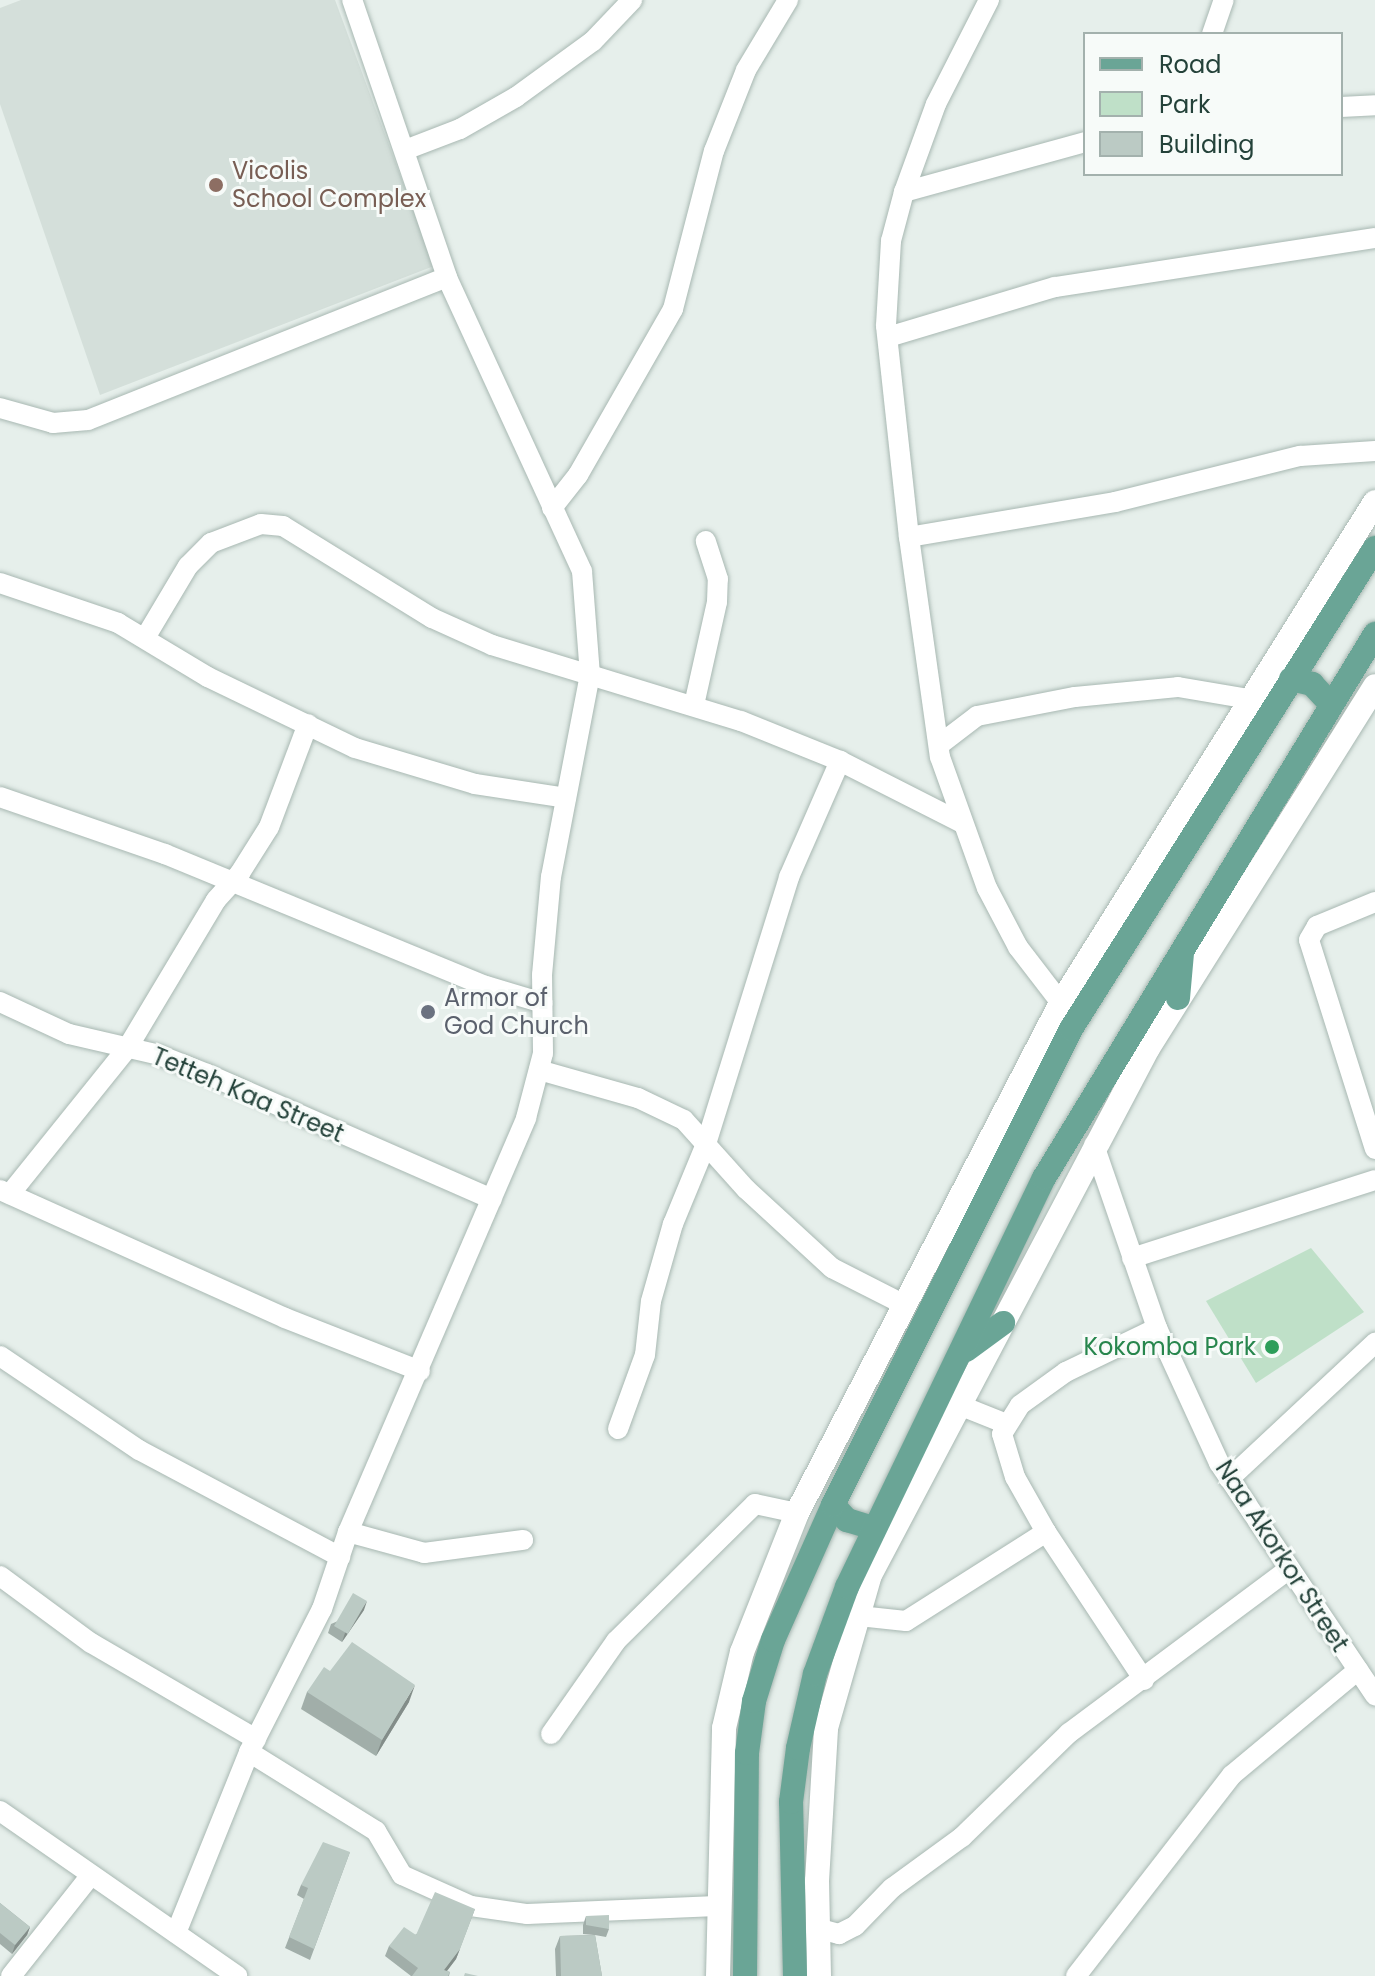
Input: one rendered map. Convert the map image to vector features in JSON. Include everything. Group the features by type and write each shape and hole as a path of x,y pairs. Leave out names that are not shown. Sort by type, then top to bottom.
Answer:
{"main road":[{"path":"745,1976 744,1799 754,1701 773,1640 833,1505 1071,1029 1200,800 1291,679 1375,548"},
{"path":"795,1976 791,1802 798,1748 831,1625 873,1528 964,1351 1044,1178 1330,703 1375,634"},
{"path":"1291,679 1312,684 1330,703"},
{"path":"1178,998 1183,947"},
{"path":"964,1351 1003,1323"},
{"path":"833,1505 847,1520 873,1528"}],"street":[{"path":"405,150 460,129 516,97 593,41 632,0"},
{"path":"552,508 578,475 673,309 714,151 746,70 788,0"},
{"path":"989,0 936,104 904,192 891,241 888,337 909,537 939,745 960,822 1018,947 1061,1003"},
{"path":"1213,32 1224,0"},
{"path":"176,1933 253,1746 322,1609 348,1532 420,1371 526,1118 539,1070 551,877 590,675 582,571 447,277 356,2"},
{"path":"1343,107 1375,105"},
{"path":"904,192 1083,143"},
{"path":"888,337 1055,287 1375,238"},
{"path":"0,408 53,423 88,420 447,277"},
{"path":"909,537 1115,502 1300,456 1375,451"},
{"path":"718,1976 717,1906 724,1728 742,1652 797,1513 901,1303 965,1194 1061,1003 1200,800 1249,699 1375,502"},
{"path":"145,638 188,566 211,543 261,524 283,526 432,618 492,645 694,705 840,761 960,822"},
{"path":"694,705 717,602 718,579 706,541"},
{"path":"0,583 118,623 208,677 355,748 475,784 566,798"},
{"path":"819,1976 817,1881 826,1728 870,1575 1094,1145 1178,998 1375,686"},
{"path":"939,745 977,716 1075,697 1178,687 1249,699"},
{"path":"308,724 269,827 128,1047 5,1192 271,1312 420,1371"},
{"path":"618,1429 645,1355 656,1278 706,1144 789,877 840,761"},
{"path":"0,797 231,883 486,986 543,1003"},
{"path":"1375,902 1317,926 1309,940 1375,1149"},
{"name":"Tetteh Kaa Street","path":"0,1002 69,1034 128,1047 207,1074 492,1199"},
{"path":"539,1070 638,1098 684,1120 832,1268 901,1303"},
{"name":"Naa Akorkor Street","path":"1094,1145 1157,1328 1229,1479 1375,1695"},
{"path":"1132,1258 1375,1180"},
{"path":"1004,1423 1066,1372 1157,1328"},
{"path":"1229,1479 1375,1343"},
{"path":"0,1356 139,1450 340,1557"},
{"path":"959,1405 1004,1423"},
{"path":"1004,1423 1004,1446 1015,1477 1046,1532 1144,1680"},
{"path":"551,1734 616,1641 755,1504 797,1513"},
{"path":"348,1532 424,1553 523,1540"},
{"path":"859,1616 906,1621 1046,1532"},
{"path":"820,1929 839,1934 855,1926 892,1888 962,1837 1069,1733 1288,1570"},
{"path":"0,1576 91,1643 253,1746 376,1831 402,1875 471,1906 527,1914 717,1906"},
{"path":"1076,1976 1232,1775 1358,1670"},
{"path":"0,1811 237,1976"},
{"path":"11,1976 91,1875"}],"shaded area":[{"name":"Vicolis School Complex","path":"21,0 335,0 434,266 100,395 0,104 0,8"}],"green space":[{"name":"Kokomba Park","path":"1311,1248 1364,1312 1256,1383 1206,1301"}],"building":[{"path":"353,1593 367,1601 348,1634 334,1626"},
{"path":"352,1642 415,1685 382,1740 307,1692 324,1667 330,1671"},
{"path":"323,1842 350,1852 314,1949 289,1937 308,1888 301,1885"},
{"path":"435,1892 475,1909 460,1949 444,1970 450,1972 448,1976 412,1976 418,1968 389,1946 404,1927 416,1935"},
{"path":"0,1903 30,1927 15,1945 0,1933"},
{"path":"609,1915 609,1929 586,1925 586,1916"},
{"path":"595,1935 602,1976 561,1976 560,1936"}],"place":[{"name":"Vicolis School Complex","path":"216,185"},
{"name":"Armor of God Church","path":"428,1012"},
{"name":"Kokomba Park","path":"1272,1347"}]}
